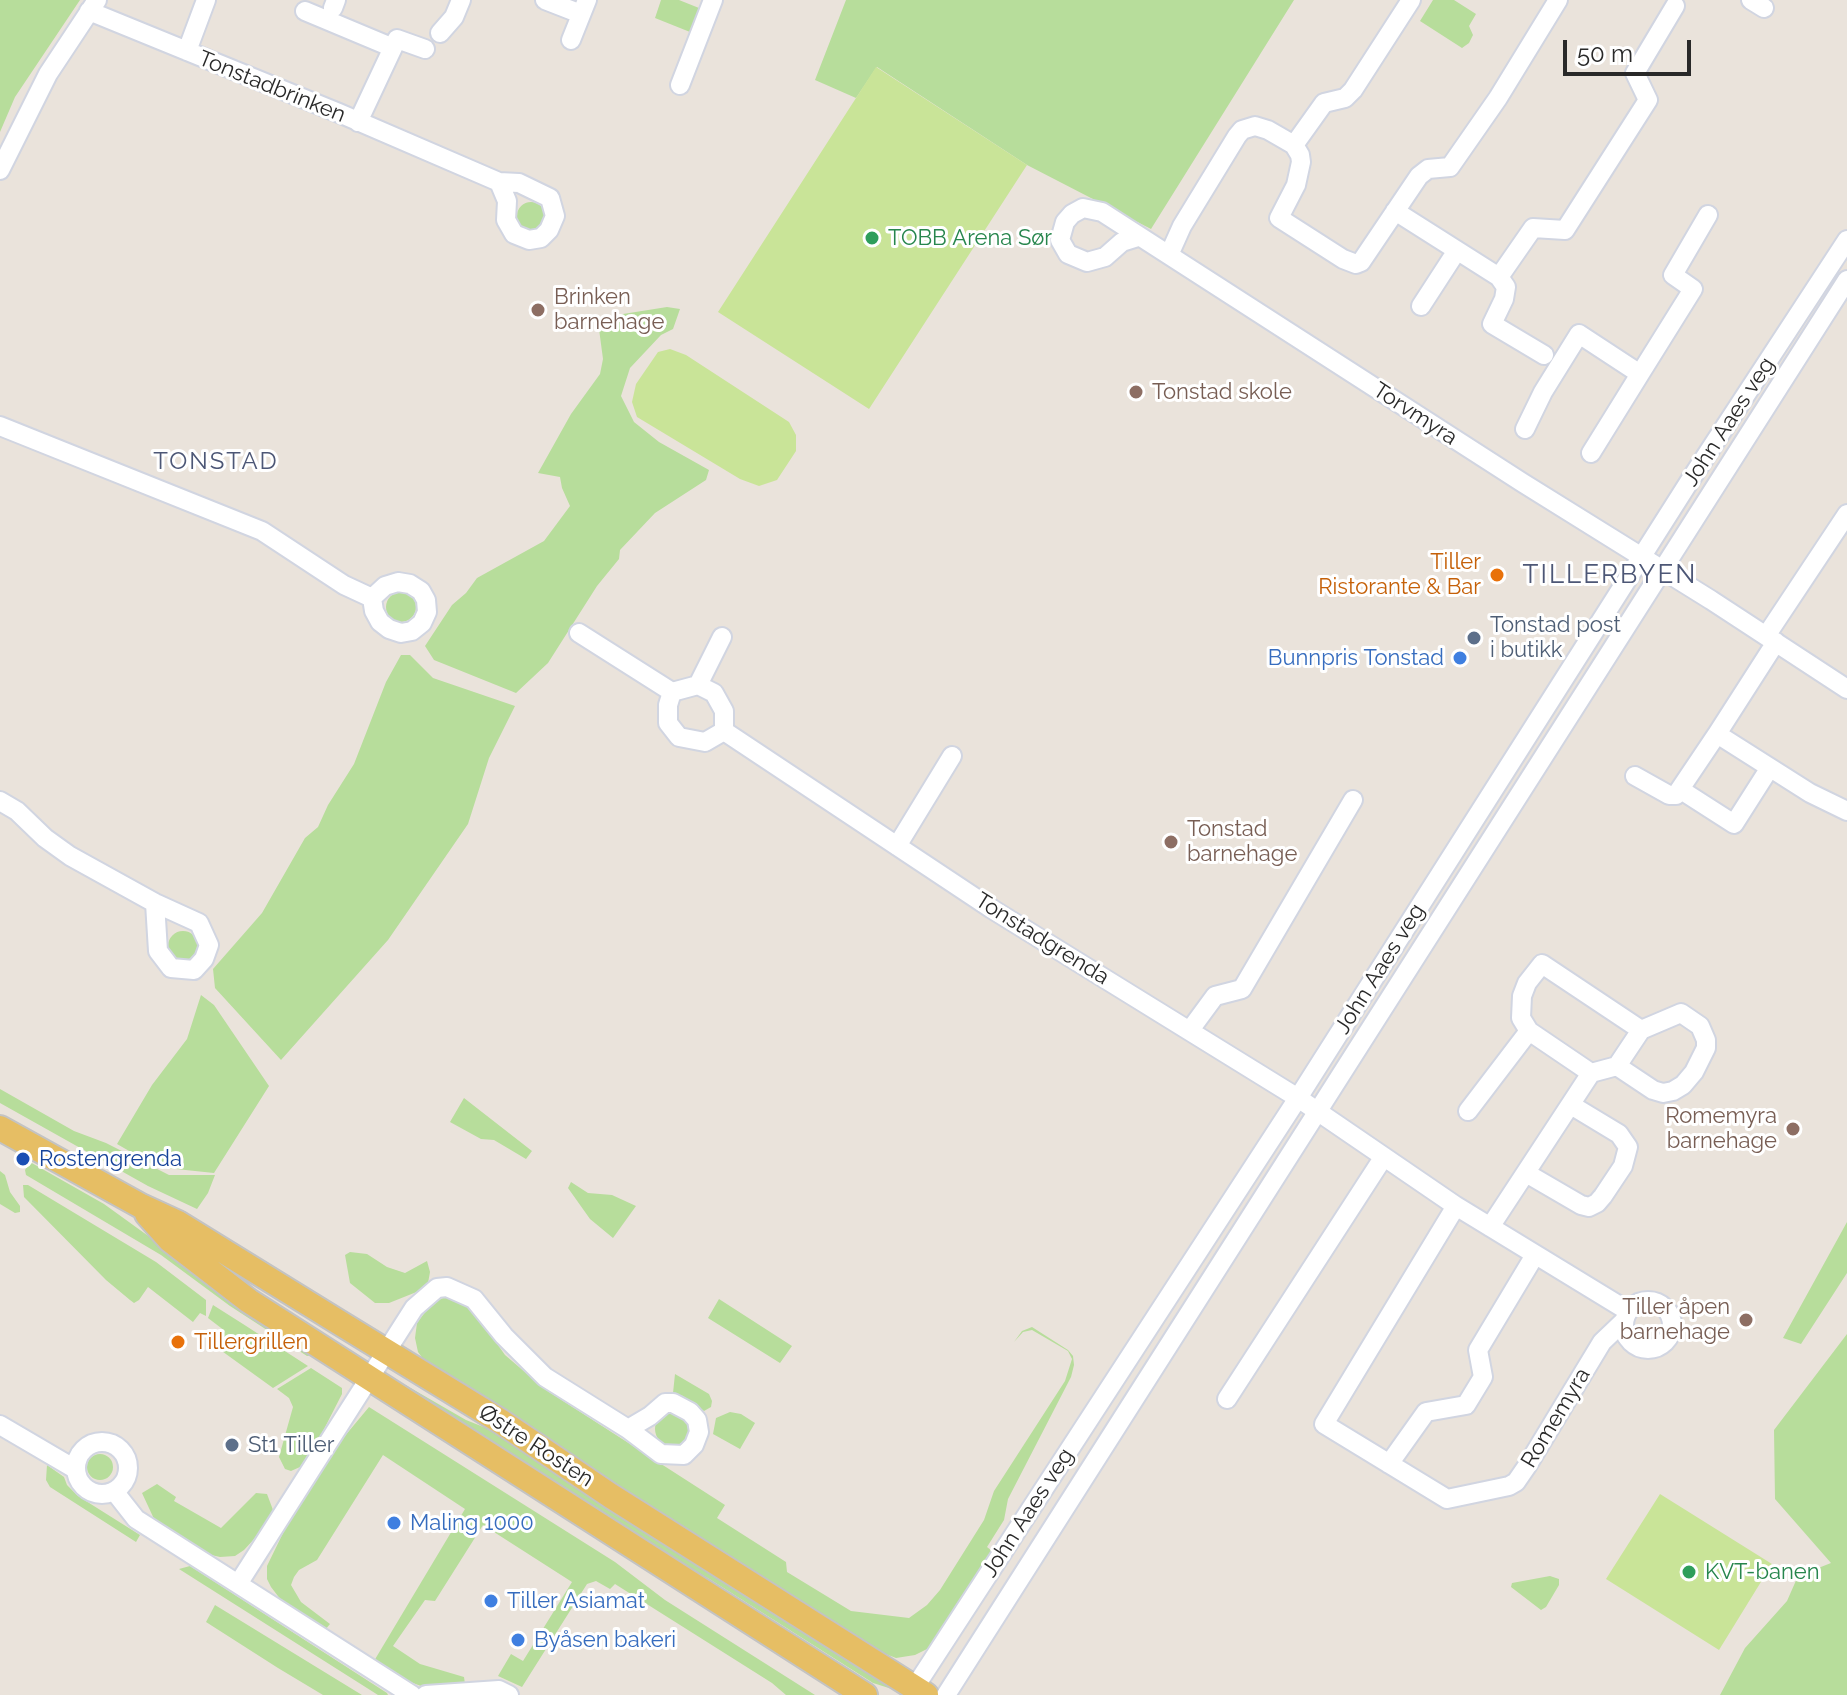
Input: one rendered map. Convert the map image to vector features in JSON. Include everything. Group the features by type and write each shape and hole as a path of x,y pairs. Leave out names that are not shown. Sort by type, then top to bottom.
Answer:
{"main road":[{"name":"Østre Rosten","path":"0,1128 141,1206 178,1223 386,1351 917,1692"},
{"name":"Østre Rosten","path":"141,1206 170,1240 230,1287 865,1695"}],"street":[{"name":"Tonstadbrinken","path":"187,51 206,0"},
{"path":"440,33 454,17 461,0"},
{"path":"545,0 584,7 571,40"},
{"path":"680,85 713,0"},
{"path":"1294,145 1324,103 1345,98 1353,90 1411,0"},
{"path":"1169,255 1209,179 1237,136 1249,127 1261,127 1294,145 1300,155 1296,185 1279,218 1356,264 1365,258 1422,172 1450,167 1498,98 1558,0"},
{"path":"1499,277 1533,228 1565,230 1573,218 1648,100 1635,73 1679,2"},
{"name":"Tonstadbrinken","path":"0,170 48,74 93,6 187,51 499,182"},
{"path":"305,11 391,47 397,39 425,49"},
{"name":"Tonstadbrinken","path":"358,122 391,47"},
{"path":"1395,211 1499,277 1506,287 1492,324 1544,355"},
{"path":"1591,453 1693,289 1673,275 1708,215"},
{"name":"Torvmyra","path":"1138,237 1847,689"},
{"name":"John Aaes veg","path":"917,1692 1847,240"},
{"path":"1421,306 1456,252"},
{"name":"John Aaes veg","path":"946,1695 1847,280"},
{"path":"1525,429 1543,392 1579,334 1640,374"},
{"path":"0,426 262,531 336,581 372,598"},
{"path":"1635,776 1669,795 1676,795 1681,790 1847,514"},
{"path":"579,633 672,692 698,685 714,693 724,711 724,731 705,742 679,737 668,723 672,692"},
{"path":"698,685 722,637"},
{"name":"Tonstadgrenda","path":"724,731 992,909 1317,1112"},
{"path":"1717,734 1769,769 1847,811"},
{"path":"897,846 952,756"},
{"path":"1681,790 1734,824 1769,769"},
{"path":"1190,1030 1215,996 1242,989 1353,800"},
{"path":"0,801 17,811 45,838 70,856 155,903"},
{"path":"1591,1073 1529,1031 1521,1018 1520,1007 1527,983 1542,964 1641,1030"},
{"path":"1490,1227 1591,1073 1617,1066 1641,1030 1681,1013 1700,1026 1706,1040 1706,1048 1694,1072 1673,1091 1663,1093 1653,1090 1617,1066"},
{"path":"1468,1111 1529,1031"},
{"path":"1526,1173 1589,1207 1603,1196 1623,1166 1628,1147 1619,1134 1571,1105"},
{"name":"Romemyra","path":"1317,1112 1626,1316 1602,1342 1516,1482 1447,1499 1324,1424 1456,1206"},
{"path":"1227,1399 1383,1158"},
{"path":"1389,1464 1426,1412 1466,1405 1483,1377 1478,1350 1535,1255"},
{"path":"238,1584 414,1308 437,1288 447,1287 474,1299 504,1336 545,1377 628,1429"},
{"path":"0,1425 75,1469"},
{"path":"97,1442 109,1442 120,1448 127,1459 128,1471 124,1483 114,1491 102,1495 89,1491 79,1482 75,1469 85,1447 97,1442"},
{"path":"114,1491 136,1519 412,1695"},
{"path":"426,1695 499,1690 509,1695"}],"green space":[{"path":"0,0 80,0 15,97 0,132"},
{"path":"661,0 679,0 704,10 695,34 655,18"},
{"path":"846,0 1294,0 1151,229 1027,165 877,67 856,98 815,80"},
{"path":"1433,0 1454,0 1476,14 1469,26 1473,35 1462,48 1420,21"},
{"name":"TOBB Arena Sør","path":"876,67 1027,165 869,409 718,312"},
{"path":"531,202 541,206 545,216 541,226 531,230 521,226 517,216 521,206"},
{"path":"667,307 680,309 673,329 661,335 630,368 621,396 634,422 659,442 709,470 706,480 655,513 620,550 619,559 597,586 548,663 516,693 434,660 425,646 452,605 477,578 544,541 570,506 560,477 538,473 571,414 600,374 603,359 599,329 604,323 623,314"},
{"path":"670,349 686,355 789,422 796,435 796,451 777,480 759,486 740,479 637,417 632,402 636,384 658,352"},
{"path":"401,592 411,597 416,607 411,617 401,622 391,617 386,607 391,597"},
{"path":"401,655 410,655 433,678 515,706 489,758 468,824 388,940 281,1060 215,988 213,969 262,913 305,838 318,827 354,764 386,682"},
{"path":"183,931 194,935 198,946 194,957 183,961 172,957 168,946 172,935"},
{"path":"201,995 214,1005 269,1086 214,1173 157,1167 117,1144 152,1085 187,1039"},
{"path":"0,1089 74,1131 106,1143 169,1175 215,1175 208,1193 197,1209 148,1186 0,1103"},
{"path":"464,1098 532,1151 526,1159 494,1140 481,1139 450,1122"},
{"path":"30,1162 104,1204 313,1355 307,1356 230,1306 161,1255 26,1175 25,1170"},
{"path":"0,1171 5,1175 20,1212 15,1213 0,1204"},
{"path":"571,1182 588,1193 612,1195 636,1206 613,1238 590,1219 568,1188"},
{"path":"23,1185 28,1185 156,1262 206,1300 206,1316 200,1313 193,1322 148,1287 134,1303 106,1280 24,1197"},
{"path":"1847,1222 1847,1273 1801,1344 1783,1338"},
{"path":"350,1252 367,1254 387,1267 405,1273 427,1261 430,1272 428,1283 419,1291 389,1303 375,1303 350,1283 345,1255"},
{"path":"443,1298 457,1298 471,1307 505,1355 546,1390 725,1505 717,1518 786,1562 787,1572 851,1611 909,1618 927,1605 940,1590 984,1520 994,1491 1065,1381 1072,1359 1068,1351 1032,1330 1023,1332 1014,1342 1022,1331 1032,1327 1068,1350 1073,1356 1074,1365 1071,1377 1008,1499 1004,1520 987,1547 992,1551 940,1636 929,1648 915,1655 896,1658 860,1644 427,1364 418,1352 415,1338 417,1323 432,1303"},
{"path":"719,1299 792,1346 780,1363 708,1318"},
{"path":"213,1305 308,1366 273,1388 219,1349 217,1344 225,1331 208,1318"},
{"path":"1847,1334 1847,1695 1720,1695 1745,1648 1787,1601 1798,1576 1831,1563 1775,1499 1774,1430"},
{"path":"311,1368 342,1388 342,1394 300,1467 291,1471 285,1469 279,1457 293,1407 289,1398 277,1389"},
{"path":"675,1374 709,1394 711,1407 704,1411 683,1396 673,1393"},
{"path":"402,1383 466,1420 496,1432 889,1684 892,1689 873,1683 711,1580 602,1516 400,1385"},
{"path":"369,1407 615,1562 665,1600 815,1695 786,1695 772,1683 615,1584 610,1589 596,1581 587,1584 522,1687 498,1676 511,1654 523,1661 572,1582 483,1525 435,1601 425,1600 393,1646 420,1664 464,1677 465,1684 442,1688 421,1686 397,1677 374,1661 465,1509 383,1455 317,1560 299,1570 291,1585 301,1602 330,1624 325,1630 300,1616 271,1587 267,1579 267,1566 284,1531 344,1437"},
{"path":"672,1412 684,1417 689,1429 684,1441 672,1446 660,1441 655,1429 660,1417"},
{"path":"730,1412 741,1414 755,1423 740,1449 713,1434 716,1418"},
{"path":"100,1454 109,1458 113,1467 109,1476 100,1480 91,1476 87,1467 91,1458"},
{"path":"47,1465 64,1477 78,1496 140,1535 136,1542 50,1487 46,1480"},
{"path":"157,1484 176,1497 174,1501 221,1528 256,1493 267,1494 273,1510 244,1550 235,1556 220,1557 207,1554 155,1521 142,1493"},
{"name":"KVT-banen","path":"1660,1494 1772,1564 1719,1650 1606,1579"},
{"path":"190,1566 388,1695 378,1695 179,1569"},
{"path":"1550,1576 1559,1579 1559,1585 1541,1610 1511,1587 1512,1583"},
{"path":"215,1605 362,1695 323,1695 278,1668 206,1622"}],"place":[{"name":"TOBB Arena Sør","path":"872,238"},
{"name":"Brinken barnehage","path":"538,310"},
{"name":"Tonstad skole","path":"1136,392"},
{"name":"Tiller Ristorante & Bar","path":"1497,575"},
{"name":"Tonstad post i butikk","path":"1474,638"},
{"name":"Bunnpris Tonstad","path":"1460,658"},
{"name":"Tonstad barnehage","path":"1171,842"},
{"name":"Romemyra barnehage","path":"1793,1129"},
{"name":"Rostengrenda","path":"23,1159"},
{"name":"Tiller åpen barnehage","path":"1746,1320"},
{"name":"Tillergrillen","path":"178,1342"},
{"name":"St1 Tiller","path":"232,1445"},
{"name":"Maling 1000","path":"394,1523"},
{"name":"KVT-banen","path":"1689,1572"},
{"name":"Tiller Asiamat","path":"491,1601"},
{"name":"Byåsen bakeri","path":"518,1640"}],"district":[{"name":"TONSTAD","path":"216,462"},
{"name":"TILLERBYEN","path":"1610,575"}]}
